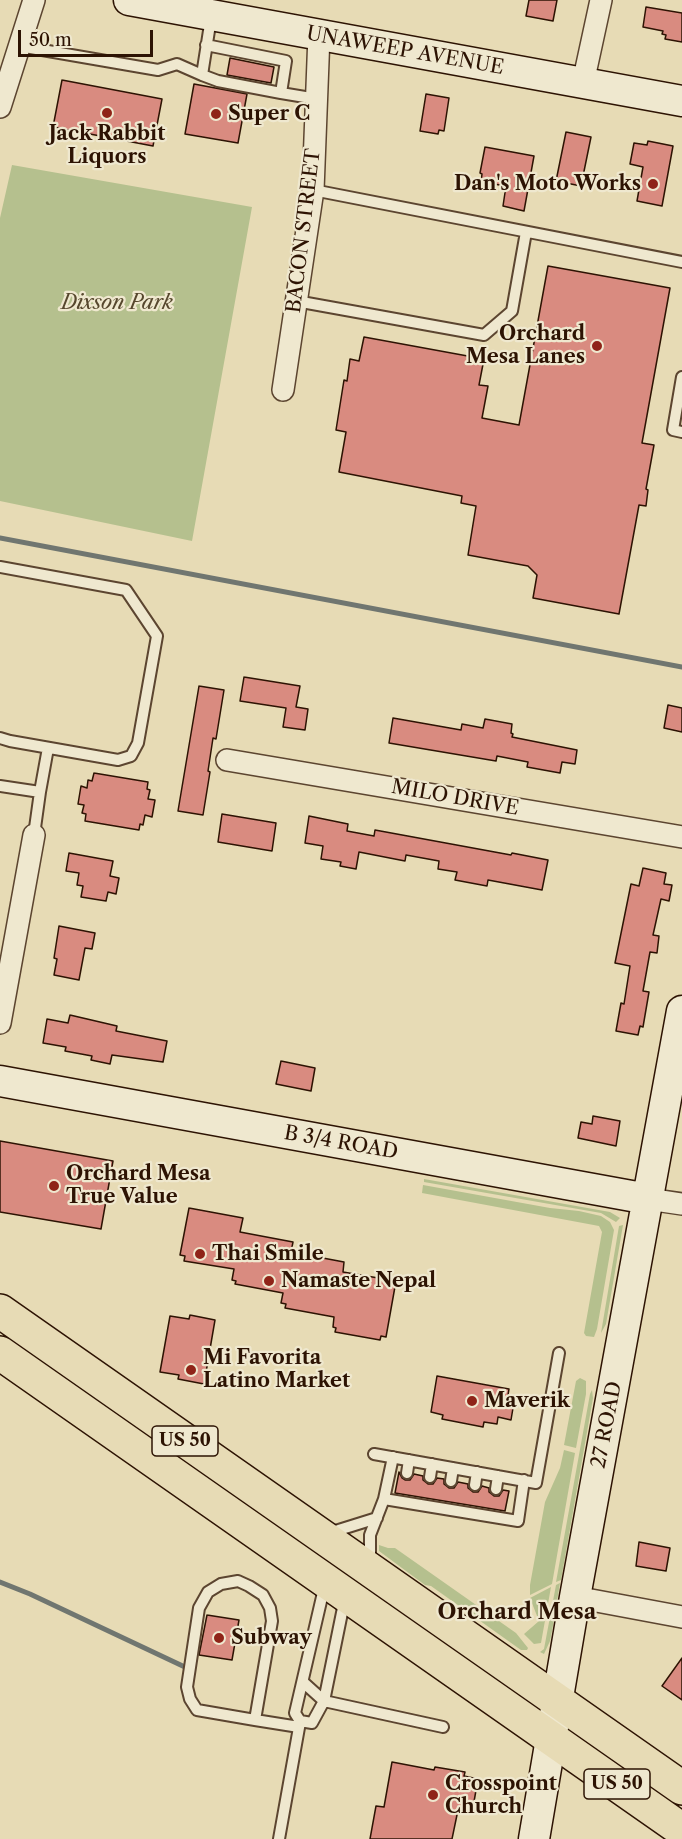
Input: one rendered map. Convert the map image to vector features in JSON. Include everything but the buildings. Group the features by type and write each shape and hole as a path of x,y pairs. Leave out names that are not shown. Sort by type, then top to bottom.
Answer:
{"highway":[{"name":"US 50","path":"0,1311 682,1788"},
{"name":"US 50","path":"0,1353 682,1830"}],"street":[{"path":"0,107 34,0"},
{"name":"UNAWEEP AVENUE","path":"129,0 682,101"},
{"path":"583,83 601,0"},
{"name":"BACON STREET","path":"283,390 313,190 320,35"},
{"name":"MILO DRIVE","path":"227,760 682,837"},
{"path":"0,1023 34,835"},
{"name":"27 ROAD","path":"534,1839 575,1598 682,1011"},
{"name":"B 3/4 ROAD","path":"0,1081 682,1204"},
{"path":"575,1598 682,1617"}],"lane":[{"path":"202,75 212,15"},
{"path":"206,45 252,58 286,61 281,93"},
{"path":"19,46 158,70 177,64 218,81 248,83 281,93 317,99"},
{"path":"313,190 682,262"},
{"path":"297,301 484,335 512,311 526,232"},
{"path":"682,377 673,430 682,432"},
{"path":"0,567 126,590 157,636 138,743 131,756 118,760 0,738"},
{"path":"34,835 48,748"},
{"path":"0,786 40,792"},
{"path":"374,1454 536,1483 559,1353"},
{"path":"371,1571 370,1535 384,1499 393,1457"},
{"path":"407,1473 409,1460"},
{"path":"429,1477 432,1464"},
{"path":"451,1481 453,1468"},
{"path":"475,1485 477,1472"},
{"path":"496,1489 498,1476"},
{"path":"384,1499 402,1498 492,1514 518,1521 524,1480"},
{"path":"322,1536 377,1518"},
{"path":"255,1720 272,1621 270,1608 263,1595 238,1581 221,1584 208,1592 200,1608 187,1687 190,1699 197,1710 255,1720 299,1724 312,1723 324,1701 336,1588"},
{"path":"279,1839 299,1724 295,1713 303,1682 336,1588"},
{"path":"303,1682 324,1701 442,1727"}],"green space":[{"name":"Dixson Park","path":"12,165 252,207 192,541 0,501 0,218"},
{"path":"424,1179 610,1212 620,1218 616,1222 601,1213 424,1182"},
{"path":"423,1185 550,1208 579,1211 601,1216 610,1222 614,1230 594,1337 586,1336 584,1333 602,1232 599,1226 422,1193"},
{"path":"623,1225 606,1324 601,1333 619,1226"},
{"path":"580,1378 586,1381 586,1394 576,1448 564,1445 576,1381"},
{"path":"592,1390 593,1398 561,1580 556,1582 590,1394"},
{"path":"564,1450 575,1453 552,1584 530,1595 545,1502 560,1468"},
{"path":"379,1545 395,1548 516,1633 528,1648 527,1650 521,1650 431,1586 425,1585 379,1551"},
{"path":"560,1583 555,1613 552,1614 555,1615 550,1641 544,1654 540,1652 544,1649 556,1585"},
{"path":"551,1587 541,1643 534,1644 524,1634 539,1621 530,1598"}],"waterway":[{"path":"0,538 682,667"},
{"path":"0,1582 187,1668"}],"place":[{"name":"Jack Rabbit Liquors","path":"107,113"},
{"name":"Super C","path":"216,114"},
{"name":"Dan's Moto Works","path":"653,184"},
{"name":"Orchard Mesa Lanes","path":"597,346"},
{"name":"Orchard Mesa True Value","path":"54,1186"},
{"name":"Thai Smile","path":"200,1254"},
{"name":"Namaste Nepal","path":"269,1281"},
{"name":"Mi Favorita Latino Market","path":"191,1370"},
{"name":"Maverik","path":"472,1401"},
{"name":"Subway","path":"219,1638"},
{"name":"Crosspoint Church","path":"433,1795"}],"district":[{"name":"Orchard Mesa","path":"517,1613"}]}
